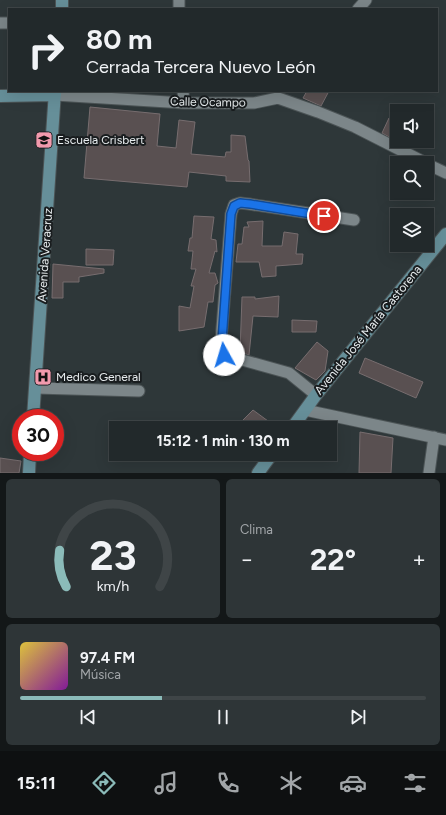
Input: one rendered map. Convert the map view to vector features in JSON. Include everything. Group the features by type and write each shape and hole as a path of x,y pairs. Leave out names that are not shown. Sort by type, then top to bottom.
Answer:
{"street":[{"path":"359,8 366,0"},
{"path":"183,92 184,103"},
{"name":"Calle Ocampo","path":"0,96 55,93 184,103 254,103 282,94 318,112 355,127 412,156"},
{"name":"Avenida Veracruz","path":"34,409 55,93"},
{"name":"Calle Ocampo","path":"434,167 446,173"},
{"path":"316,395 289,373 224,355 222,341 231,214 234,206 240,203 354,220"},
{"name":"Avenida José María Castorena","path":"297,421 316,395 446,234"},
{"path":"36,388 139,391"},
{"path":"305,410 446,440"},
{"path":"429,473 434,437"},
{"path":"29,473 30,461"},
{"path":"258,473 267,461"}],"building":[{"path":"306,92 328,92 321,106 303,98"},
{"path":"90,107 160,114 157,146 176,148 179,120 195,122 191,154 225,157 226,152 231,152 231,135 245,136 249,161 250,182 226,181 226,176 189,172 187,187 84,178"},
{"path":"389,118 390,118 390,137 382,133"},
{"path":"194,216 214,217 211,239 216,240 217,252 215,251 209,273 215,273 218,283 215,285 213,302 208,302 204,327 179,331 179,306 190,308 194,286 191,286 196,269 191,269 193,251 188,251 190,238 192,238"},
{"path":"263,221 262,246 282,246 284,232 298,234 296,254 303,254 302,264 276,266 276,276 262,277 259,262 236,262 238,244 242,244 244,227 249,227 247,222"},
{"path":"86,249 114,250 113,265 86,265"},
{"path":"53,264 104,269 104,273 79,277 79,282 63,282 63,298 52,298"},
{"path":"279,296 278,317 253,316 249,355 240,352 242,297 255,297 255,299"},
{"path":"292,320 317,321 316,332 292,332"},
{"path":"317,342 328,351 325,371 316,380 295,368"},
{"path":"365,358 423,382 416,398 359,373"},
{"path":"253,410 268,421 244,421 243,420"},
{"path":"360,432 393,438 391,473 359,473"},
{"path":"0,458 12,460 12,461 21,461 19,473 0,473"}],"place":[{"name":"Escuela Crisbert","path":"44,140"},
{"name":"Medico General","path":"43,377"}],"route":[{"path":"224,355 222,341 231,214 234,206 240,203 250,204 324,216"}]}
